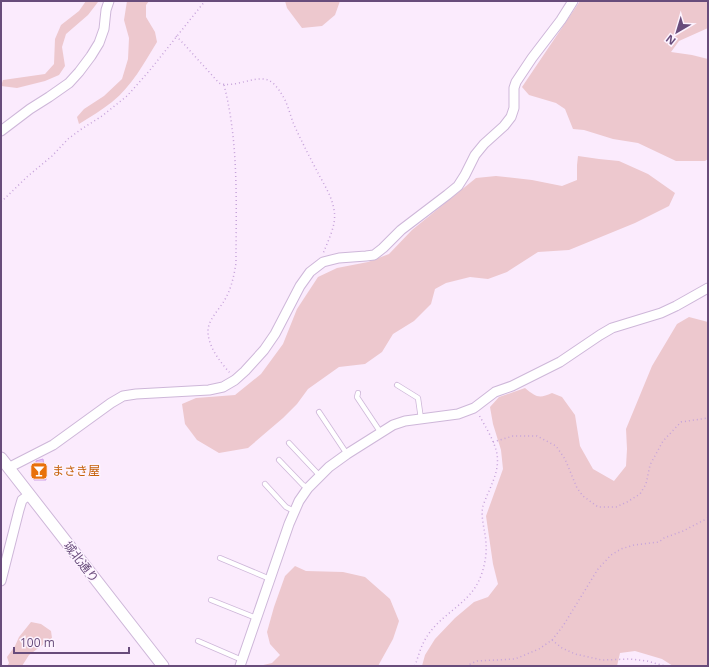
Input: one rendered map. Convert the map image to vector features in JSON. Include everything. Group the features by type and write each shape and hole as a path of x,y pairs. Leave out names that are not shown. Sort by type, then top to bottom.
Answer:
{"street":[{"path":"1,131 30,109 69,83 79,72 99,43 104,29 106,10 109,1"},
{"path":"8,468 53,445 123,396 209,390 223,387 246,371 264,350 275,334 300,286 310,272 323,262 339,258 374,255 401,230 458,186 475,155 511,117 514,108 514,88 516,82 573,1"},
{"path":"241,663 294,511 308,488 329,467 393,425 405,421 458,414 474,408 495,392 512,386 560,362 612,328 661,313 708,288"},
{"name":"城北通り","path":"1,458 163,666"},
{"path":"1,581 22,500 29,495"}],"lane":[{"path":"397,385 418,398 421,419"},
{"path":"358,394 357,397 381,433"},
{"path":"319,412 347,454"},
{"path":"289,443 320,476"},
{"path":"279,460 303,485 308,488"},
{"path":"265,484 286,507 294,511"},
{"path":"220,558 270,579"},
{"path":"210,600 256,618"},
{"path":"198,641 241,663"}],"path":[{"path":"1,202 28,176 52,156 68,139 102,116 127,96 150,70 205,1"},
{"path":"176,36 219,83 223,85 260,79 267,80 281,93 329,195 334,210 333,229 322,258 323,262"},
{"path":"223,85 228,104 234,152 236,187 236,264 230,288 224,302 210,322 208,333 211,344 219,360 235,380"},
{"path":"415,666 425,638 436,624 470,594 477,585 484,565 486,545 483,507 497,470 497,454 493,442 474,408"},
{"path":"493,442 513,436 537,436 556,446 565,458 577,488 583,496 598,507 616,507 640,494 646,484 650,465 663,441 681,422 708,418"},
{"path":"466,666 477,661 515,659 539,649 552,640 563,626 598,568 611,555 621,549 634,545 659,542 664,538 683,531 708,518"},
{"path":"552,640 562,648 574,654 602,660 630,659 647,661 665,666"}],"shaded area":[{"path":"86,1 98,2 88,15 66,34 62,47 65,66 59,75 45,81 17,88 1,86 3,80 45,74 54,64 55,39 61,25 79,11"},
{"path":"127,1 149,1 146,5 146,17 155,32 157,42 126,89 104,108 79,124 77,117 84,109 104,96 122,79 128,59 129,38 124,20"},
{"path":"285,1 340,1 335,15 322,26 302,28 287,8"},
{"path":"580,1 708,1 708,28 679,41 671,52 708,59 708,159 705,161 676,161 638,143 613,139 584,130 573,129 565,109 556,103 529,95 522,87"},
{"path":"578,156 619,161 648,174 675,193 669,206 635,223 569,250 538,252 507,272 488,279 470,277 446,283 435,289 431,304 414,321 393,334 382,352 365,364 339,367 308,389 297,404 283,418 248,448 219,453 197,440 185,424 182,404 196,398 235,395 261,374 283,344 297,309 318,277 337,268 368,262 389,254 412,230 476,178 496,176 532,180 562,186 577,180"},
{"path":"689,317 708,322 708,666 673,666 662,659 635,651 620,653 617,666 422,666 425,655 435,639 455,618 474,602 488,597 498,584 493,564 486,516 503,469 501,450 493,424 490,407 499,397 525,388 538,396 544,396 552,393 562,397 575,415 580,446 593,469 614,481 626,466 626,429 652,366 677,324"},
{"path":"295,566 306,571 343,572 365,577 390,599 399,621 393,639 378,666 259,666 272,663 280,655 270,644 267,632 285,576"},
{"path":"31,622 41,624 51,631 52,638 29,655 22,666 7,666 9,663 7,657 15,646 19,637"}],"building":[{"path":"43,459 46,480 34,480 32,464 36,464 36,461"}],"place":[{"name":"まさき屋","path":"39,471"}]}
